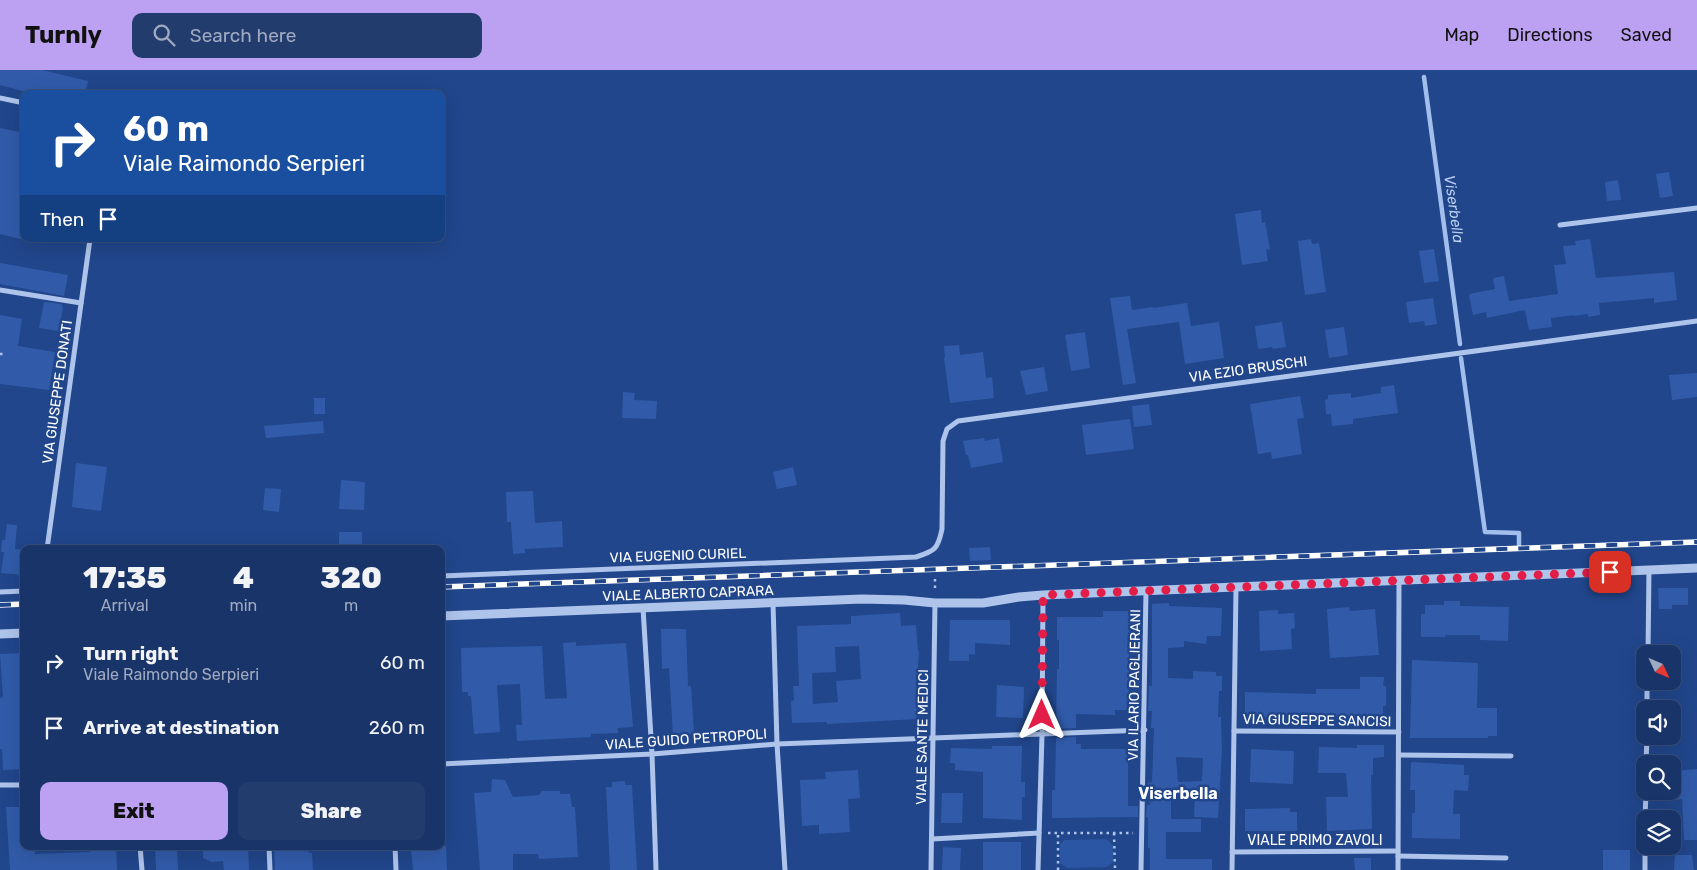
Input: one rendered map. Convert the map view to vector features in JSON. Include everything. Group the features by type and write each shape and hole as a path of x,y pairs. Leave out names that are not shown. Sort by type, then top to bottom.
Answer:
{"street":[{"path":"0,98 20,102"},
{"path":"1560,225 1697,208"},
{"name":"VIA GIUSEPPE DONATI","path":"48,545 90,242"},
{"path":"0,290 81,303"},
{"name":"VIA EZIO BRUSCHI","path":"916,557 931,552 939,543 942,529 943,441 948,429 958,421 1697,321"},
{"name":"VIA EUGENIO CURIEL","path":"445,576 916,557"},
{"name":"VIALE ALBERTO CAPRARA","path":"445,616 870,600 983,603 1043,595 1697,568"},
{"path":"1648,645 1649,570"},
{"path":"1398,870 1399,581"},
{"path":"1232,870 1236,588"},
{"path":"0,592 20,591"},
{"name":"VIA ILARIO PAGLIERANI","path":"1141,870 1146,591"},
{"path":"1038,870 1042,735 1043,595"},
{"path":"773,603 777,744 785,870"},
{"name":"VIALE SANTE MEDICI","path":"931,870 935,603"},
{"path":"643,608 652,754 656,870"},
{"path":"0,634 20,633"},
{"name":"VIALE GUIDO PETROPOLI","path":"445,764 652,754 777,744 1145,730"},
{"name":"VIA GIUSEPPE SANCISI","path":"1234,731 1399,732"},
{"path":"1399,755 1511,756"},
{"path":"0,785 20,785"},
{"path":"932,839 1039,834"},
{"path":"140,850 142,870"},
{"path":"269,850 270,870"},
{"path":"395,850 396,870"},
{"name":"VIALE PRIMO ZAVOLI","path":"1232,852 1398,853 1506,858"},
{"path":"1645,855 1645,870"}],"path":[{"path":"1039,834 1142,832"},
{"path":"1114,833 1115,870"},
{"path":"1058,834 1058,870"}],"shaded area":[{"path":"1106,839 1113,845 1113,862 1107,867 1067,868 1060,863 1060,845 1064,840"}],"building":[{"path":"0,70 42,70 88,81 86,90 20,90 0,85"},
{"path":"0,128 20,132 20,239 0,234"},
{"path":"1669,172 1673,196 1660,198 1656,174"},
{"path":"1618,180 1621,200 1607,201 1605,182"},
{"path":"1261,210 1262,223 1265,222 1270,249 1266,250 1268,261 1242,265 1235,214"},
{"path":"1311,239 1312,244 1319,243 1326,292 1305,295 1298,241"},
{"path":"1590,239 1596,278 1674,272 1677,300 1654,303 1654,298 1599,303 1600,315 1588,317 1588,314 1551,318 1552,327 1529,330 1525,310 1487,318 1486,312 1473,315 1469,294 1495,289 1493,278 1504,276 1509,301 1558,294 1554,265 1566,264 1563,246 1576,245 1575,241"},
{"path":"1434,249 1439,281 1424,283 1419,251"},
{"path":"0,263 68,275 64,296 0,284"},
{"path":"1130,296 1132,310 1187,303 1191,326 1219,322 1224,358 1185,364 1179,322 1127,329 1136,383 1123,385 1110,298"},
{"path":"1433,298 1437,324 1425,326 1424,321 1409,323 1406,302"},
{"path":"44,302 62,304 59,331 39,328"},
{"path":"0,315 22,319 18,346 55,352 49,390 0,384"},
{"path":"1282,322 1286,347 1258,349 1255,326"},
{"path":"1344,327 1348,355 1329,358 1325,330"},
{"path":"1085,332 1090,368 1071,371 1065,335"},
{"path":"959,345 960,355 983,352 986,378 992,377 994,398 950,403 944,346"},
{"path":"1044,367 1048,391 1026,395 1020,371"},
{"path":"1697,373 1697,397 1672,400 1669,375"},
{"path":"1394,385 1398,413 1353,419 1353,424 1332,426 1331,414 1326,414 1325,400 1328,399 1328,395 1351,393 1351,398 1381,393 1381,387"},
{"path":"623,392 635,393 634,400 657,401 656,419 622,418"},
{"path":"1300,396 1304,418 1297,419 1302,454 1272,459 1271,452 1258,454 1250,404"},
{"path":"314,398 325,398 325,414 314,414"},
{"path":"1149,404 1152,425 1134,427 1132,406"},
{"path":"1130,419 1134,449 1086,455 1082,425"},
{"path":"323,421 324,433 266,438 264,426"},
{"path":"984,438 985,441 999,438 1003,462 971,468 963,441"},
{"path":"76,463 107,467 101,511 72,507"},
{"path":"793,467 797,485 777,489 773,472"},
{"path":"341,480 365,482 364,510 339,509"},
{"path":"265,488 281,489 279,512 263,510"},
{"path":"533,491 535,523 562,521 563,547 525,549 525,553 513,554 511,522 507,522 506,492"},
{"path":"7,524 17,525 15,549 20,550 20,575 1,573 4,552 1,552 2,540 5,540"},
{"path":"339,532 362,532 362,545 339,545"},
{"path":"990,547 991,560 970,561 969,548"},
{"path":"1658,588 1688,588 1688,605 1672,605 1672,609 1659,609"},
{"path":"1444,601 1460,601 1460,606 1509,607 1508,641 1480,640 1480,635 1421,637 1421,614 1425,614 1425,605 1444,605"},
{"path":"1169,603 1169,606 1222,608 1221,636 1207,636 1206,644 1184,641 1184,647 1168,648 1168,678 1193,679 1193,671 1216,672 1216,676 1222,676 1222,691 1219,691 1218,717 1221,717 1222,750 1218,818 1194,817 1195,793 1171,792 1171,819 1201,819 1201,832 1166,832 1166,859 1212,859 1212,870 1150,870 1148,817 1146,817 1147,805 1150,805 1148,783 1152,782 1154,728 1151,728 1152,711 1148,711 1149,686 1152,686 1152,604","holes":["1176,757 1203,758 1202,781 1178,782"]},
{"path":"1349,607 1350,611 1375,609 1379,655 1330,658 1327,609"},
{"path":"1278,610 1278,614 1294,613 1295,628 1291,629 1292,649 1260,651 1259,611"},
{"path":"1103,611 1129,611 1129,710 1115,710 1115,715 1076,714 1076,728 1056,729 1057,669 1059,669 1057,617 1103,617"},
{"path":"900,613 901,626 916,625 919,651 916,680 917,719 827,724 827,722 792,723 791,701 794,700 793,686 799,686 797,626 851,624 851,616","holes":["859,646 861,679 836,681 838,702 813,704 812,673 836,672 835,647"]},
{"path":"950,620 1010,620 1010,645 975,643 975,655 969,654 969,661 949,661"},
{"path":"661,629 686,629 688,686 691,686 694,734 673,735 669,668 662,669"},
{"path":"576,642 576,646 626,643 633,727 618,728 618,733 591,734 591,737 517,741 516,725 522,725 520,684 497,685 500,732 474,734 471,696 468,696 468,692 462,692 461,648 542,646 545,699 567,698 563,643"},
{"path":"20,653 20,769 3,770 2,749 0,749 0,698 3,697 0,654"},
{"path":"1412,660 1478,663 1477,708 1497,708 1497,736 1488,736 1488,738 1410,738"},
{"path":"1360,677 1384,677 1383,686 1386,686 1386,706 1383,706 1383,719 1360,719 1360,717 1330,717 1330,719 1245,717 1245,692 1316,694 1316,689 1360,689"},
{"path":"997,685 1024,687 1023,718 996,717"},
{"path":"1076,737 1076,744 1081,744 1081,749 1128,749 1128,806 1138,806 1138,817 1052,818 1052,790 1055,790 1056,738"},
{"path":"1357,745 1384,745 1384,757 1373,758 1373,775 1371,775 1372,829 1327,831 1326,797 1348,797 1346,773 1318,773 1319,747 1357,748"},
{"path":"992,746 1022,746 1021,782 1025,782 1025,797 1022,797 1022,820 983,818 983,772 955,770 955,763 950,763 951,748 992,749"},
{"path":"1251,749 1294,751 1293,784 1250,782"},
{"path":"1411,762 1464,765 1464,775 1469,775 1468,791 1454,790 1453,814 1460,814 1460,839 1412,838 1412,813 1415,813 1415,790 1410,790"},
{"path":"1697,769 1697,840 1684,840 1681,770"},
{"path":"858,770 860,798 848,799 850,832 819,834 819,825 802,826 800,780 826,779 825,772"},
{"path":"492,779 505,780 513,797 539,795 542,791 560,791 560,794 570,794 572,807 575,807 578,857 539,859 538,854 513,854 513,870 480,870 474,793 491,792"},
{"path":"625,781 625,785 632,785 637,870 610,870 606,787 612,787 612,782"},
{"path":"942,793 963,793 962,823 941,823"},
{"path":"6,807 20,807 20,850 34,850 35,854 116,850 117,870 10,870"},
{"path":"1290,808 1290,812 1297,812 1297,831 1245,831 1245,809"},
{"path":"983,842 1021,842 1021,870 983,870"},
{"path":"445,846 447,870 413,870 411,850 445,850"},
{"path":"943,847 961,848 960,870 942,870"},
{"path":"155,850 177,850 178,870 156,870"},
{"path":"203,850 248,850 249,870 224,870 223,861 212,862 203,858"},
{"path":"274,850 309,850 309,853 312,853 313,870 275,870"},
{"path":"1603,850 1630,850 1630,870 1603,870"},
{"path":"1675,855 1692,855 1694,870 1674,870"},
{"path":"1354,858 1371,858 1371,870 1355,870"}],"waterway":[{"name":"Viserbella","path":"1424,77 1460,344"},
{"name":"Viserbella","path":"1461,358 1485,532 1519,533 1519,545"}],"railway":[{"path":"445,587 1697,542"},
{"path":"0,605 20,604"}],"district":[{"name":"Viserbella","path":"1178,793"}],"route":[{"path":"1042,715 1043,595 1610,572"}]}
